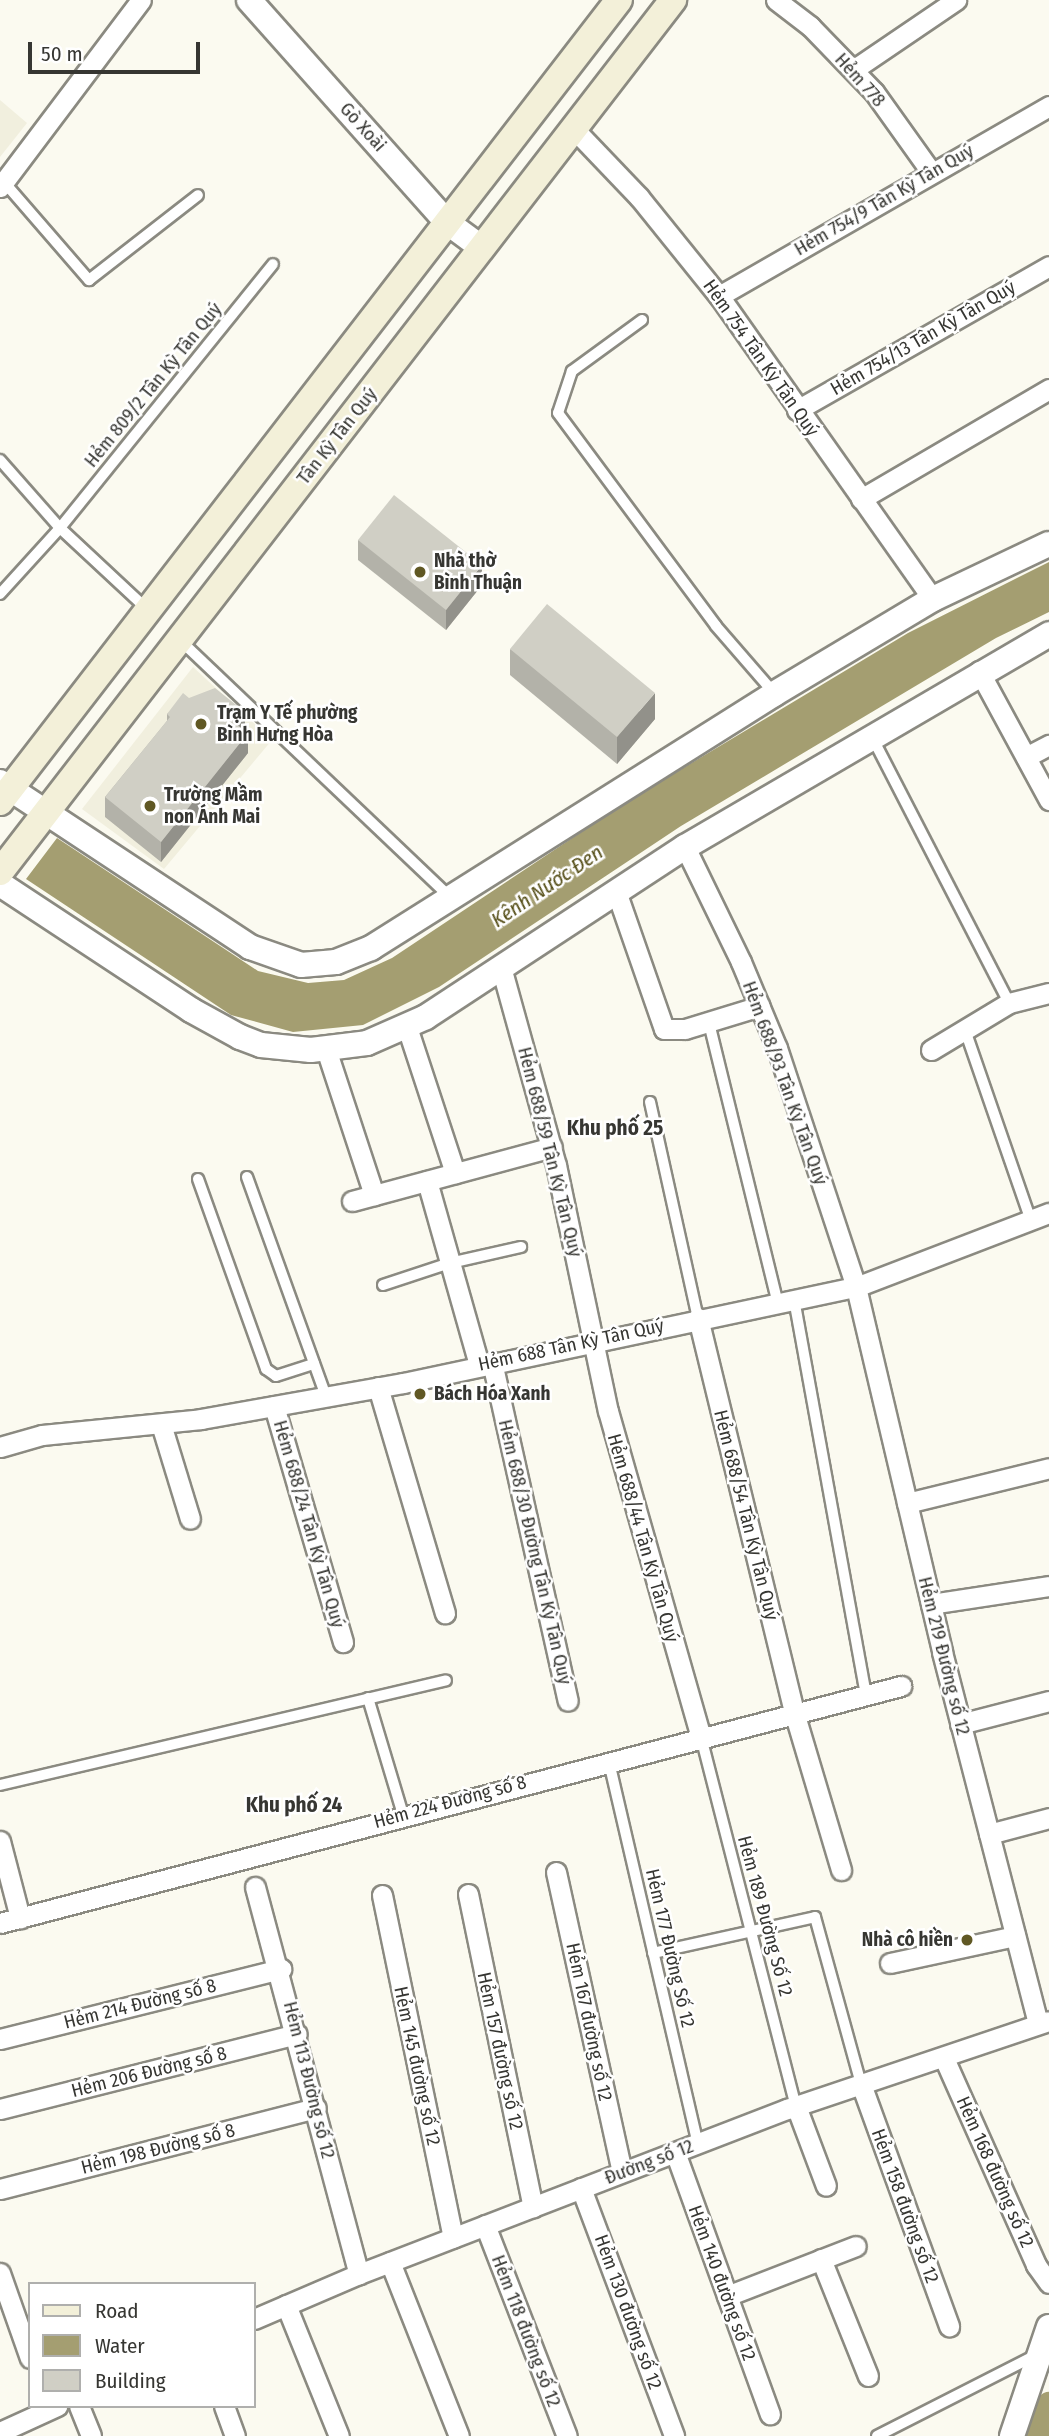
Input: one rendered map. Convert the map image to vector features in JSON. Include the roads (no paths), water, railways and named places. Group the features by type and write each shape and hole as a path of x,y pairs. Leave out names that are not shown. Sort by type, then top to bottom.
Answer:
{"main road":[{"path":"3,791 148,610 619,0"},
{"name":"Tân Kỳ Tân Quý","path":"0,872 673,0"}],"street":[{"path":"2,185 141,0"},
{"name":"Gò Xoài","path":"249,0 448,223 482,248"},
{"name":"Hẻm 778","path":"776,0 853,70 931,172"},
{"path":"853,70 956,0"},
{"name":"Hẻm 754/9 Tân Kỳ Tân Quý","path":"719,296 1049,106"},
{"name":"Hẻm 754 Tân Kỳ Tân Quý","path":"574,128 639,197 719,296 933,599"},
{"name":"Hẻm 754/13 Tân Kỳ Tân Quý","path":"797,410 1049,266"},
{"path":"861,499 1049,388"},
{"path":"3,791 46,813 250,947 284,961 319,965 355,955 774,694 933,599 1049,544"},
{"path":"0,884 216,1025 261,1045 326,1049 367,1043 407,1027 685,847 979,671 1049,634"},
{"path":"979,671 1049,800"},
{"path":"1026,757 1049,745"},
{"name":"Hẻm 688/93 Tân Kỳ Tân Quý","path":"685,847 760,1006 856,1287"},
{"path":"616,891 664,1029 674,1032 760,1006"},
{"name":"Hẻm 688/59 Tân Kỳ Tân Quý","path":"501,967 552,1147 594,1339"},
{"path":"931,1050 966,1033 1009,1003 1049,993"},
{"path":"407,1027 455,1173"},
{"path":"326,1049 374,1195"},
{"path":"352,1201 552,1147"},
{"name":"Hẻm 688/30 Đường Tân Kỳ Tân Quý","path":"427,1181 450,1263 485,1364 568,1701"},
{"name":"Hẻm 688 Tân Kỳ Tân Quý","path":"0,1447 42,1435 161,1424 326,1397 594,1339 856,1287 1040,1217"},
{"name":"Hẻm 219 Đường số 12","path":"856,1287 960,1724 1015,1936 1043,2022"},
{"name":"Hẻm 688/54 Tân Kỳ Tân Quý","path":"698,1318 794,1712 841,1870"},
{"name":"Hẻm 688/44 Tân Kỳ Tân Quý","path":"594,1339 608,1411 700,1735"},
{"path":"379,1387 445,1613"},
{"name":"Hẻm 688/24 Tân Kỳ Tân Quý","path":"274,1406 343,1642"},
{"path":"161,1424 190,1519"},
{"path":"907,1503 1049,1468"},
{"path":"930,1604 1049,1586"},
{"name":"Hẻm 224 Đường số 8","path":"0,1923 700,1735 901,1686"},
{"path":"960,1724 1049,1702"},
{"path":"989,1834 1049,1818"},
{"path":"0,1842 20,1918"},
{"name":"Hẻm 167 đường số 12","path":"556,1872 622,2172"},
{"name":"Hẻm 113 Đường số 12","path":"255,1887 281,1969 359,2274"},
{"name":"Hẻm 157 đường số 12","path":"468,1894 533,2207"},
{"name":"Hẻm 145 đường số 12","path":"382,1895 453,2238"},
{"path":"890,1963 1015,1936"},
{"name":"Hẻm 214 Đường số 8","path":"0,2039 281,1969"},
{"name":"Đường số 12","path":"256,2318 359,2274 796,2106 944,2058 1043,2022"},
{"name":"Hẻm 206 Đường số 8","path":"0,2109 298,2034"},
{"name":"Hẻm 168 đường số 12","path":"944,2058 1035,2265 1049,2283"},
{"name":"Hẻm 158 đường số 12","path":"861,2084 949,2326"},
{"path":"796,2106 826,2186"},
{"name":"Hẻm 198 Đường số 8","path":"0,2189 316,2108"},
{"name":"Hẻm 140 đường số 12","path":"675,2152 770,2414"},
{"name":"Hẻm 130 đường số 12","path":"582,2188 674,2436"},
{"name":"Hẻm 118 đường số 12","path":"485,2225 567,2436"},
{"path":"727,2296 856,2246"},
{"path":"821,2259 868,2376"},
{"path":"390,2262 459,2436"},
{"path":"0,2273 28,2352"},
{"path":"286,2305 339,2436"},
{"path":"1012,2436 1049,2328"},
{"path":"0,2432 51,2408"},
{"path":"80,2408 91,2436"},
{"path":"225,2408 235,2436"}],"lane":[{"path":"2,185 89,280 198,195"},
{"name":"Hẻm 809/2 Tân Kỳ Tân Quý","path":"0,594 60,528 273,264"},
{"path":"642,320 572,371 558,413 716,626 774,694"},
{"path":"0,460 60,528 148,610"},
{"path":"180,640 450,898"},
{"path":"872,735 1009,1003"},
{"path":"709,1023 786,1301 866,1695"},
{"path":"966,1033 1040,1217"},
{"path":"650,1102 698,1318"},
{"path":"247,1177 326,1397"},
{"path":"198,1179 266,1369 276,1376 314,1364"},
{"path":"383,1285 450,1263 520,1247"},
{"path":"0,1786 446,1680"},
{"path":"368,1698 403,1815"},
{"name":"Hẻm 189 Đường Số 12","path":"700,1735 796,2106"},
{"name":"Hẻm 177 Đường Số 12","path":"608,1760 698,2144"},
{"path":"653,1953 752,1934 815,1917 861,2084"},
{"path":"877,2436 1041,2353"}],"water":[{"name":"Kênh Nước Đen","path":"1049,562 1049,612 996,638 681,826 439,987 363,1025 293,1032 231,1015 26,879 57,838 258,971 308,983 344,980 392,958 625,803 908,633"}],"waterway":[{"path":"1038,2436 1049,2404"}],"place":[{"name":"Nhà thờ Bình Thuận","path":"420,572"},
{"name":"Trạm Y Tế phường Bình Hưng Hòa","path":"201,724"},
{"name":"Trường Mầm non Ánh Mai","path":"150,806"},
{"name":"Bách Hóa Xanh","path":"420,1394"},
{"name":"Nhà cô hiền","path":"967,1940"}],"district":[{"name":"Khu phố 25","path":"615,1128"},
{"name":"Khu phố 24","path":"294,1805"}]}
